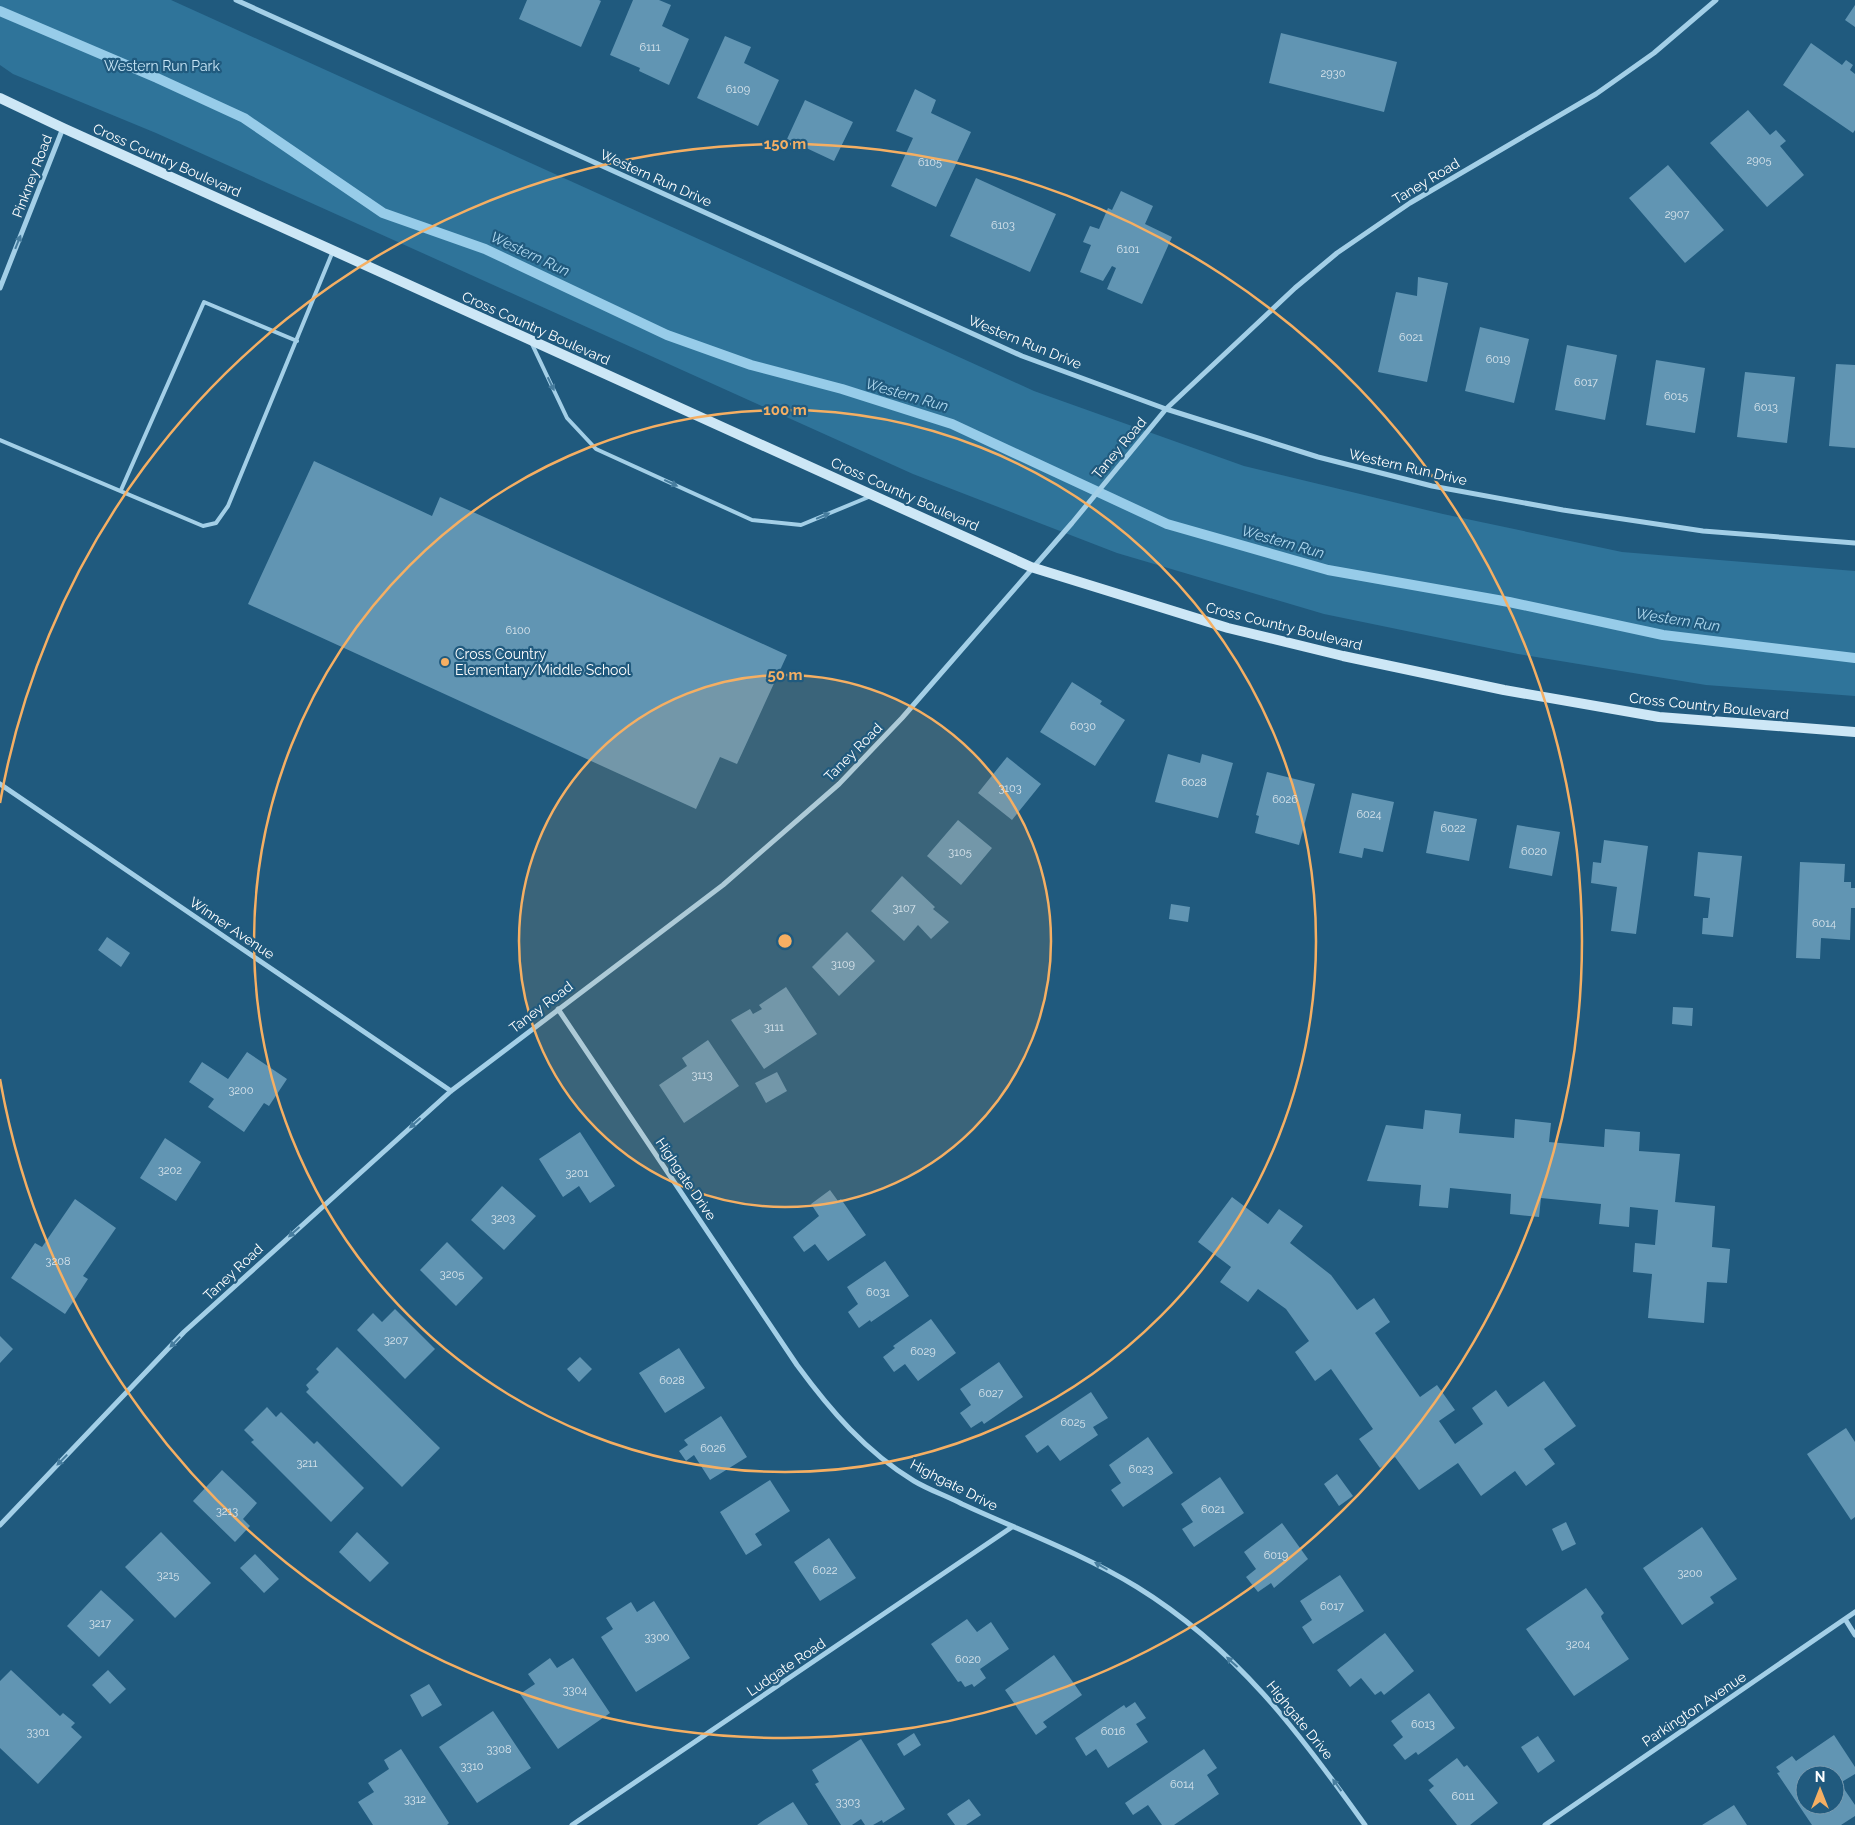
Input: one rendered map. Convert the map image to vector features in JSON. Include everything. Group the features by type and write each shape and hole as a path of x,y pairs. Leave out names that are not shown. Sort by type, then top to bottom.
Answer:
{"main road":[{"name":"Cross Country Boulevard","path":"0,98 1031,567 1228,628 1343,656 1504,690 1659,717 1855,732"}],"street":[{"name":"Western Run Drive","path":"236,0 1022,356 1166,409 1318,457 1432,486 1563,510 1703,531 1855,543"},
{"name":"Taney Road","path":"0,1525 184,1332 451,1090 723,885 838,784 902,718 1031,567 1072,523 1166,409 1242,335 1337,253 1410,202 1596,94 1654,53 1716,0"},
{"name":"Pinkney Road","path":"0,288 63,128"},
{"name":"Winner Avenue","path":"0,784 451,1090"},
{"name":"Highgate Drive","path":"558,1008 797,1365 828,1408 855,1436 914,1481 1012,1527 1094,1562 1138,1588 1195,1628 1259,1687 1306,1743 1366,1825"},
{"name":"Ludgate Road","path":"572,1825 1012,1527"},
{"name":"Parkington Avenue","path":"1545,1825 1855,1612"},
{"path":"1844,1619 1855,1635"}],"lane":[{"path":"0,440 203,526 216,523 228,506 333,251"},
{"path":"121,490 204,302 297,340"},
{"path":"530,340 567,418 596,449 752,520 802,525 873,495"}],"green space":[{"name":"Western Run Park","path":"0,0 171,0 1034,391 1244,466 1443,514 1622,552 1855,571 1855,696 1706,685 1518,654 1324,614 1117,553 913,474 156,133 13,74 0,65"}],"building":[{"path":"527,0 601,1 581,47 519,19"},
{"path":"633,0 659,0 671,5 662,26 689,39 669,85 639,71 640,68 610,55"},
{"path":"1855,5 1855,27 1845,20"},
{"path":"1281,33 1397,62 1384,112 1269,83"},
{"path":"725,36 751,47 744,63 779,80 758,126 697,98"},
{"path":"1811,43 1842,65 1846,60 1853,65 1850,70 1855,74 1855,130 1853,133 1783,85"},
{"path":"915,89 936,100 931,113 971,132 936,207 891,186 913,138 896,131"},
{"path":"805,100 853,122 834,161 787,139"},
{"path":"1748,110 1770,135 1776,130 1786,141 1780,146 1804,175 1767,207 1710,143"},
{"path":"1668,165 1724,230 1685,263 1629,198"},
{"path":"976,178 1056,214 1030,272 950,236"},
{"path":"1121,191 1153,206 1145,224 1172,237 1142,304 1107,289 1116,268 1112,266 1103,281 1080,272 1091,245 1083,242 1090,226 1099,229 1108,208 1112,210"},
{"path":"1418,277 1448,283 1427,382 1378,372 1396,292 1417,296"},
{"path":"1480,327 1529,339 1514,403 1465,391"},
{"path":"1567,345 1617,355 1605,420 1555,410"},
{"path":"1656,360 1705,368 1695,433 1646,425"},
{"path":"1836,364 1855,365 1855,448 1829,446"},
{"path":"1745,372 1795,377 1787,443 1737,437"},
{"path":"314,461 432,516 440,497 787,655 737,764 720,757 696,809 248,604"},
{"path":"1072,682 1102,701 1100,704 1125,720 1095,766 1040,732"},
{"path":"1168,754 1200,763 1202,754 1233,763 1218,818 1155,802"},
{"path":"1007,757 1041,784 1012,820 978,793"},
{"path":"1267,772 1315,784 1299,845 1255,833 1259,816 1256,815"},
{"path":"1352,793 1394,802 1383,852 1364,848 1362,858 1339,853"},
{"path":"1434,811 1477,819 1469,861 1426,853"},
{"path":"958,820 992,848 961,885 927,856"},
{"path":"1517,825 1560,832 1552,876 1509,868"},
{"path":"1604,840 1648,846 1636,934 1611,931 1617,887 1591,883 1593,862 1601,863"},
{"path":"1698,852 1742,856 1733,937 1702,934 1703,918 1708,918 1710,898 1694,896"},
{"path":"1800,862 1845,864 1844,882 1851,882 1851,888 1855,888 1855,908 1851,908 1850,940 1821,938 1820,959 1796,958"},
{"path":"902,876 935,907 933,909 949,922 931,939 918,925 904,941 871,911"},
{"path":"1171,904 1190,907 1188,922 1169,919"},
{"path":"847,932 875,961 839,996 812,967"},
{"path":"107,937 130,953 121,967 98,950"},
{"path":"786,987 817,1034 764,1069 731,1020 750,1009 753,1014 762,1009 759,1005"},
{"path":"1673,1007 1693,1008 1692,1026 1672,1024"},
{"path":"708,1040 739,1086 684,1123 659,1085 687,1066 682,1058"},
{"path":"247,1052 287,1079 269,1106 264,1103 244,1132 208,1107 214,1099 189,1082 202,1062 228,1079"},
{"path":"777,1072 787,1091 766,1103 755,1083"},
{"path":"1425,1110 1461,1114 1459,1133 1514,1138 1515,1119 1551,1123 1549,1142 1604,1147 1605,1129 1640,1132 1639,1151 1680,1154 1675,1202 1715,1206 1712,1247 1730,1249 1727,1283 1707,1282 1704,1323 1648,1318 1652,1274 1633,1272 1635,1243 1655,1245 1658,1210 1630,1207 1629,1227 1599,1224 1601,1204 1541,1198 1539,1217 1510,1214 1511,1194 1450,1188 1448,1208 1419,1206 1421,1185 1367,1181 1386,1125 1423,1129"},
{"path":"580,1132 615,1186 590,1203 579,1186 563,1197 539,1159"},
{"path":"165,1138 201,1162 176,1201 140,1178"},
{"path":"502,1186 536,1216 504,1250 471,1220"},
{"path":"830,1190 838,1201 841,1199 866,1235 828,1261 815,1244 804,1252 793,1237 819,1216 811,1204"},
{"path":"1232,1197 1268,1224 1279,1209 1303,1226 1290,1243 1331,1275 1357,1310 1374,1298 1390,1322 1375,1333 1420,1397 1437,1385 1455,1410 1439,1421 1455,1444 1483,1424 1472,1408 1496,1390 1508,1407 1544,1381 1576,1426 1544,1449 1555,1464 1526,1486 1515,1471 1481,1496 1458,1463 1419,1490 1395,1457 1380,1468 1359,1439 1373,1429 1331,1369 1315,1381 1295,1352 1309,1341 1286,1309 1258,1289 1248,1302 1220,1282 1231,1267 1198,1242"},
{"path":"75,1199 116,1228 83,1276 88,1279 65,1314 11,1278 35,1243 42,1247"},
{"path":"447,1242 483,1278 456,1306 420,1270"},
{"path":"885,1261 909,1296 859,1328 848,1312 858,1304 847,1287"},
{"path":"395,1309 435,1349 405,1379 357,1330 373,1313 382,1322"},
{"path":"931,1319 956,1353 918,1381 905,1364 894,1372 883,1357 895,1348 893,1346"},
{"path":"0,1336 13,1349 0,1363"},
{"path":"337,1347 440,1448 402,1487 306,1392 309,1389 306,1385 319,1372 316,1369"},
{"path":"679,1348 705,1388 665,1413 639,1373"},
{"path":"580,1357 592,1369 579,1382 567,1369"},
{"path":"999,1362 1023,1397 984,1424 982,1421 971,1428 960,1413 971,1405 960,1389"},
{"path":"1091,1392 1108,1418 1093,1427 1098,1435 1060,1461 1048,1445 1037,1453 1025,1436"},
{"path":"267,1407 276,1417 281,1412 314,1444 317,1441 364,1488 331,1522 251,1442 254,1440 244,1430"},
{"path":"721,1416 747,1457 710,1480 694,1455 686,1461 679,1451 688,1445 684,1440"},
{"path":"1846,1428 1855,1442 1855,1517 1851,1520 1807,1454"},
{"path":"1148,1437 1173,1473 1123,1507 1111,1490 1121,1483 1109,1465"},
{"path":"222,1470 257,1503 243,1519 250,1526 235,1542 193,1501"},
{"path":"1337,1474 1353,1496 1339,1506 1324,1484"},
{"path":"1220,1477 1244,1513 1194,1547 1182,1529 1193,1522 1181,1504"},
{"path":"770,1480 790,1511 755,1534 762,1545 746,1555 720,1512"},
{"path":"1566,1522 1576,1544 1562,1551 1552,1529"},
{"path":"1282,1523 1308,1559 1274,1588 1271,1583 1258,1592 1246,1577 1256,1569 1244,1552"},
{"path":"1702,1527 1737,1579 1710,1597 1714,1603 1682,1625 1643,1568"},
{"path":"161,1532 211,1583 175,1618 125,1567"},
{"path":"357,1532 389,1563 370,1582 339,1552"},
{"path":"829,1538 856,1578 820,1601 794,1562"},
{"path":"255,1554 279,1579 264,1593 240,1568"},
{"path":"1340,1575 1364,1611 1313,1644 1302,1627 1312,1620 1300,1601"},
{"path":"1586,1588 1604,1613 1601,1616 1602,1619 1629,1659 1574,1696 1526,1629"},
{"path":"101,1590 134,1620 99,1657 67,1626"},
{"path":"654,1601 690,1658 636,1692 601,1637 613,1629 606,1618 631,1602 637,1612"},
{"path":"967,1619 977,1632 991,1622 1009,1649 980,1669 986,1678 974,1687 972,1684 965,1687 961,1681 958,1682 931,1644"},
{"path":"1385,1633 1414,1671 1384,1695 1381,1691 1375,1695 1361,1678 1350,1687 1337,1670"},
{"path":"1054,1655 1082,1695 1043,1722 1047,1727 1036,1735 1005,1690"},
{"path":"550,1658 557,1668 573,1658 610,1713 558,1749 520,1694 535,1684 528,1674"},
{"path":"11,1670 60,1716 63,1713 75,1723 71,1727 82,1737 38,1784 0,1748 0,1681"},
{"path":"108,1670 126,1689 110,1704 92,1685"},
{"path":"429,1684 442,1705 422,1717 410,1695"},
{"path":"1429,1693 1455,1728 1418,1755 1416,1752 1405,1760 1393,1745 1403,1737 1391,1721"},
{"path":"1135,1702 1146,1718 1136,1724 1148,1742 1108,1768 1096,1749 1086,1756 1075,1738 1124,1705 1126,1708"},
{"path":"493,1711 531,1768 477,1803 439,1747"},
{"path":"914,1733 921,1745 904,1756 897,1744"},
{"path":"1834,1735 1855,1767 1855,1774 1845,1780 1845,1765 1795,1765 1795,1800 1777,1773 1780,1772 1776,1767 1792,1756 1796,1761"},
{"path":"1538,1736 1555,1761 1538,1773 1521,1747"},
{"path":"861,1739 905,1809 883,1823 882,1820 873,1825 865,1825 861,1819 852,1825 841,1825 815,1784 819,1782 812,1770"},
{"path":"401,1749 449,1823 447,1825 373,1825 358,1802 374,1792 368,1783 389,1769 384,1760"},
{"path":"1204,1749 1217,1768 1207,1775 1219,1794 1174,1825 1162,1825 1148,1805 1133,1815 1125,1803"},
{"path":"1457,1758 1464,1767 1467,1765 1498,1803 1470,1825 1457,1825 1429,1790 1434,1786 1428,1780"},
{"path":"1845,1790 1855,1805 1855,1816 1841,1825 1812,1825 1805,1815 1845,1815"},
{"path":"969,1799 981,1815 966,1825 955,1825 947,1814"},
{"path":"793,1802 808,1825 757,1825 764,1820"},
{"path":"1734,1805 1747,1825 1702,1825 1723,1812"}],"waterway":[{"name":"Western Run","path":"0,11 157,78 244,118 383,213 485,249 667,335 751,365 842,389 952,424 1167,524 1328,570 1509,602 1663,635 1855,658"}],"place":[{"name":"Cross Country Elementary/Middle School","path":"445,662"}]}
